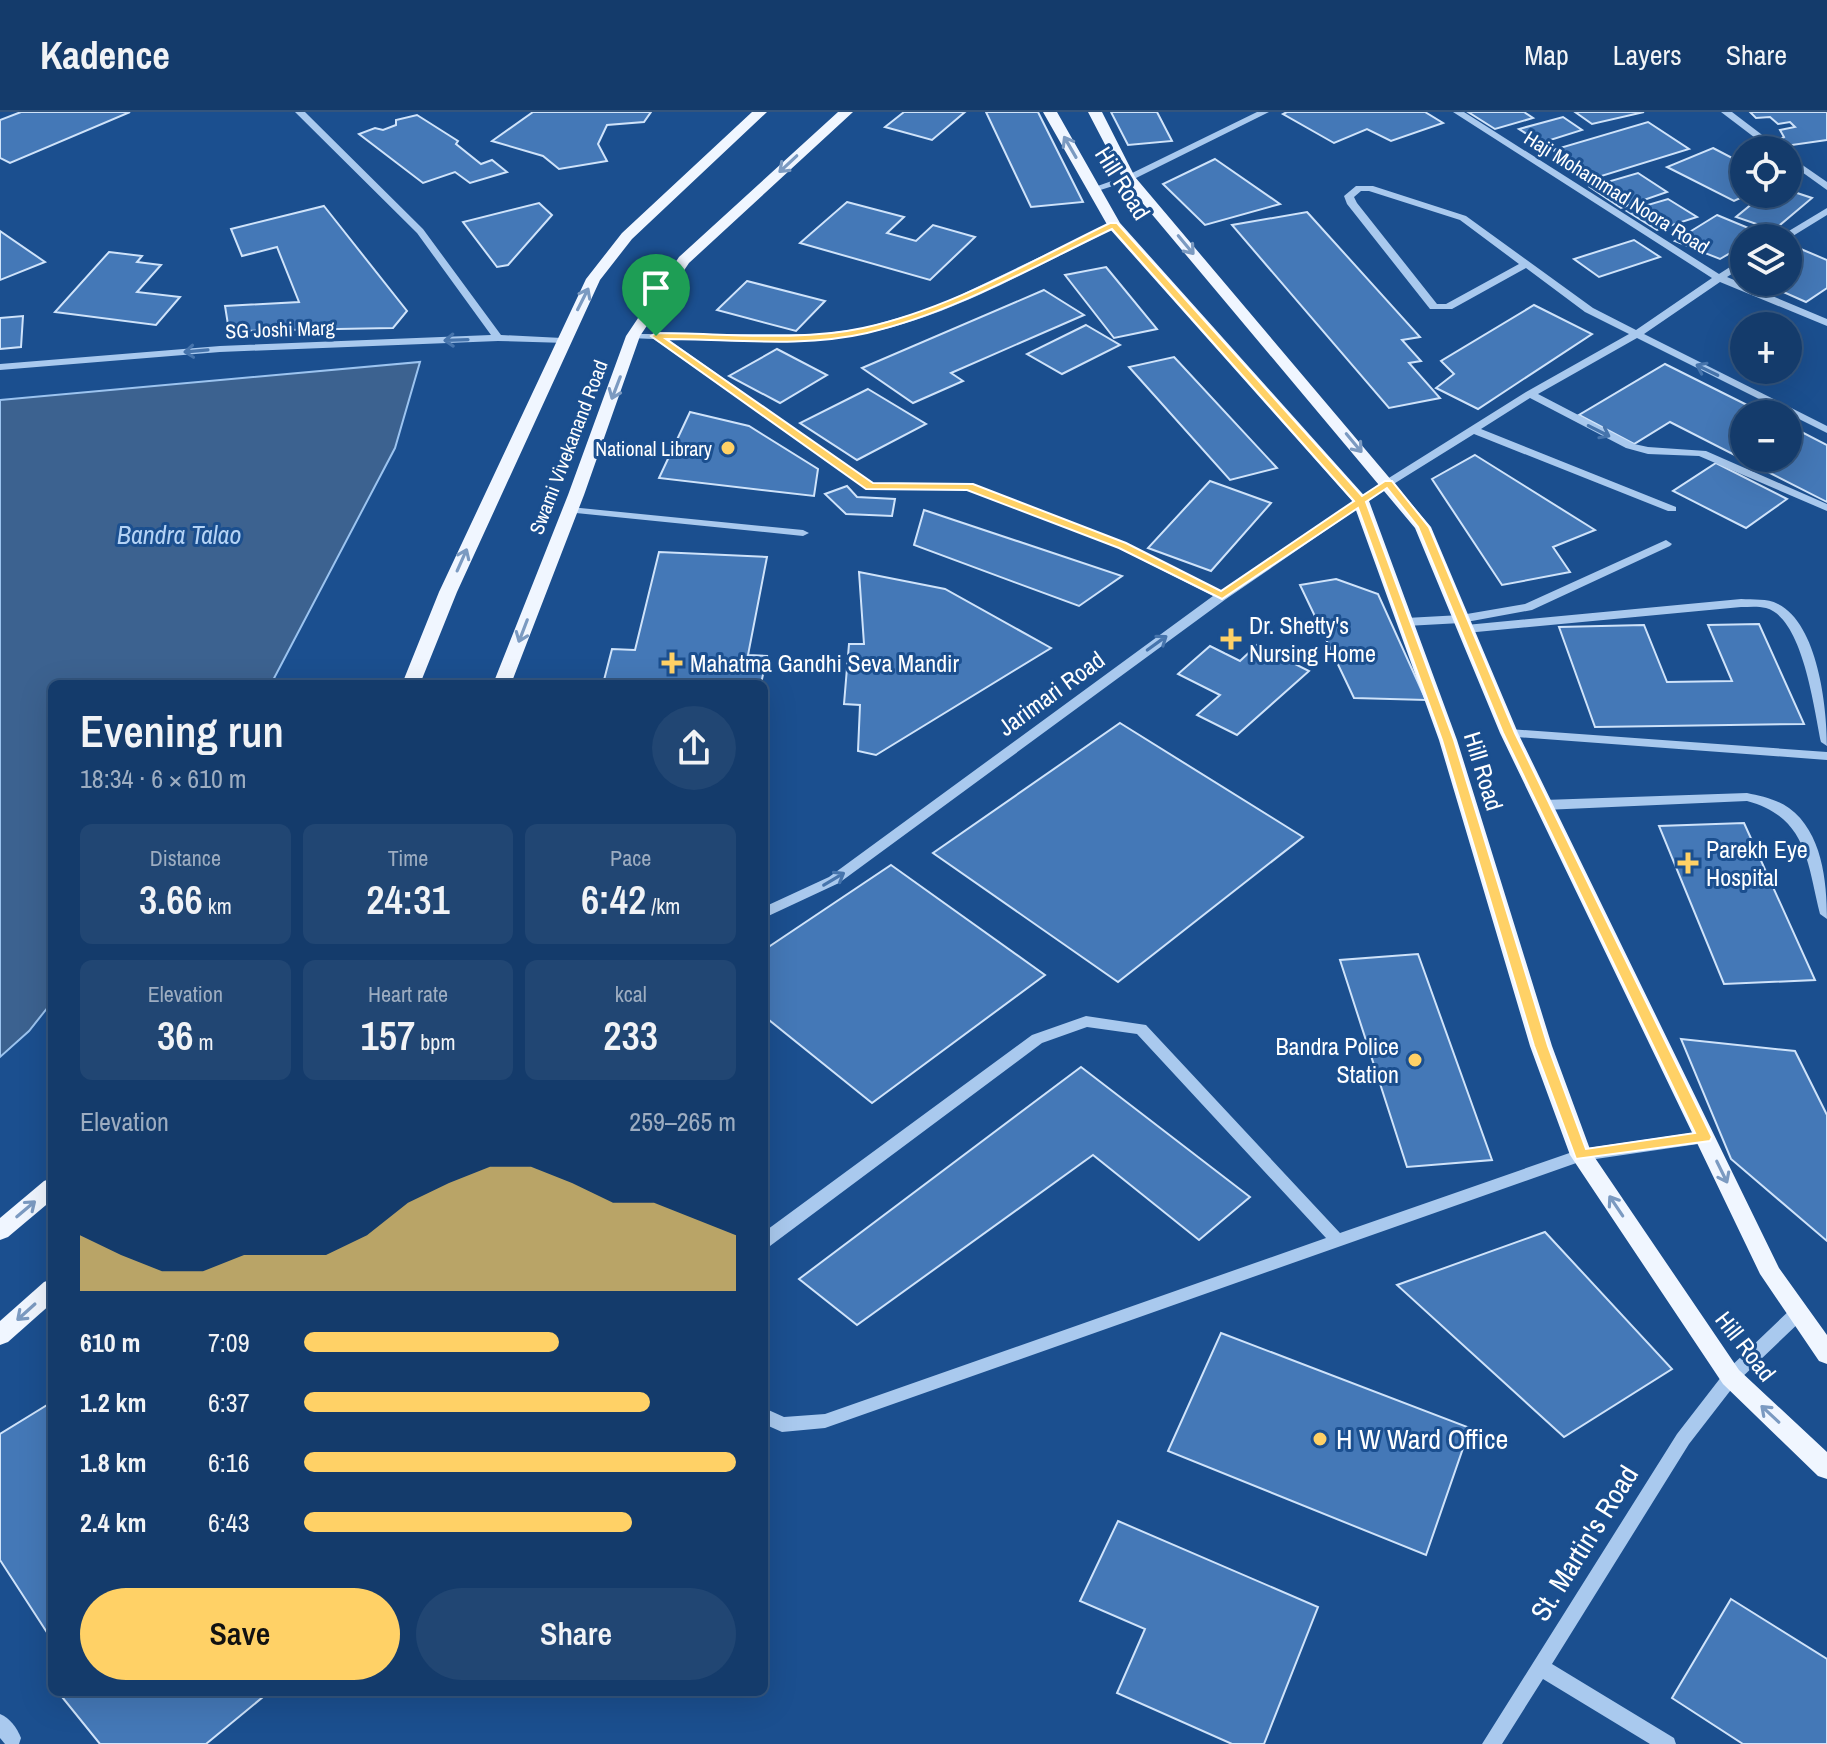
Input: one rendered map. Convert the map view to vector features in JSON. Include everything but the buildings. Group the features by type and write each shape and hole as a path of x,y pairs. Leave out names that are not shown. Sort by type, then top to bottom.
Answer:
{"main road":[{"name":"Swami Vivekanand Road","path":"413,680 448,592 593,279 627,236 760,112"},
{"name":"Swami Vivekanand Road","path":"504,680 633,336 684,260 846,112"},
{"name":"Hill Road","path":"1050,112 1114,225 1361,501 1448,740 1541,1046 1581,1155 1731,1377 1827,1468"},
{"name":"Hill Road","path":"1095,112 1129,178 1423,527 1509,733 1771,1274 1827,1354"},
{"path":"0,1231 48,1190"},
{"path":"0,1335 48,1293"}],"street":[{"path":"300,112 420,231 498,338"},
{"path":"1094,189 1129,178 1264,112"},
{"name":"Haji Mohammad Noora Road","path":"1458,112 1717,277 1827,323"},
{"path":"1726,112 1758,136"},
{"path":"1802,168 1827,187"},
{"path":"1526,264 1448,307 1434,307 1361,217 1349,196 1359,188 1370,188 1463,218 1526,264 1589,310 1827,430"},
{"path":"1802,226 1827,211"},
{"path":"633,336 820,337 864,331 937,310 1114,225"},
{"name":"Jarimari Road","path":"768,911 834,880 1222,596 1361,501 1530,394 1635,335 1730,269"},
{"path":"656,336 870,487 969,486 1122,546 1222,596"},
{"name":"SG Joshi Marg","path":"0,367 220,349 498,338 562,341"},
{"path":"1530,394 1643,451 1683,449 1702,453 1827,508"},
{"path":"1473,430 1672,509"},
{"path":"570,510 803,533"},
{"path":"1463,624 1528,607 1666,544"},
{"path":"1406,622 1463,624 1741,603 1773,606 1784,613 1802,637 1827,742"},
{"path":"1509,733 1827,756"},
{"path":"1544,805 1733,797 1768,800 1790,813 1807,841 1827,914"},
{"path":"768,1238 1037,1039 1086,1021 1141,1029 1337,1240"},
{"path":"768,1417 782,1425 825,1421 1581,1155 1705,1137"},
{"name":"St. Martin's Road","path":"1491,1744 1683,1439 1731,1377 1798,1313"},
{"path":"1540,1667 1667,1744"}],"water":[{"name":"Bandra Talao","path":"420,362 395,448 273,680 48,680 48,1007 29,1031 0,1057 0,400"}],"place":[{"name":"National Library","path":"728,448"},
{"name":"Dr. Shetty's Nursing Home","path":"1231,639"},
{"name":"Mahatma Gandhi Seva Mandir","path":"672,663"},
{"name":"Parekh Eye Hospital","path":"1688,863"},
{"name":"Bandra Police Station","path":"1415,1060"},
{"name":"H W Ward Office","path":"1320,1439"}],"route":[{"path":"656,336 820,337 864,331 937,310 1114,225 1361,501 1388,483 1423,527 1509,733 1705,1137 1581,1155 1541,1046 1448,740 1361,501 1222,596 1122,546 969,486 870,487 656,336"}]}
